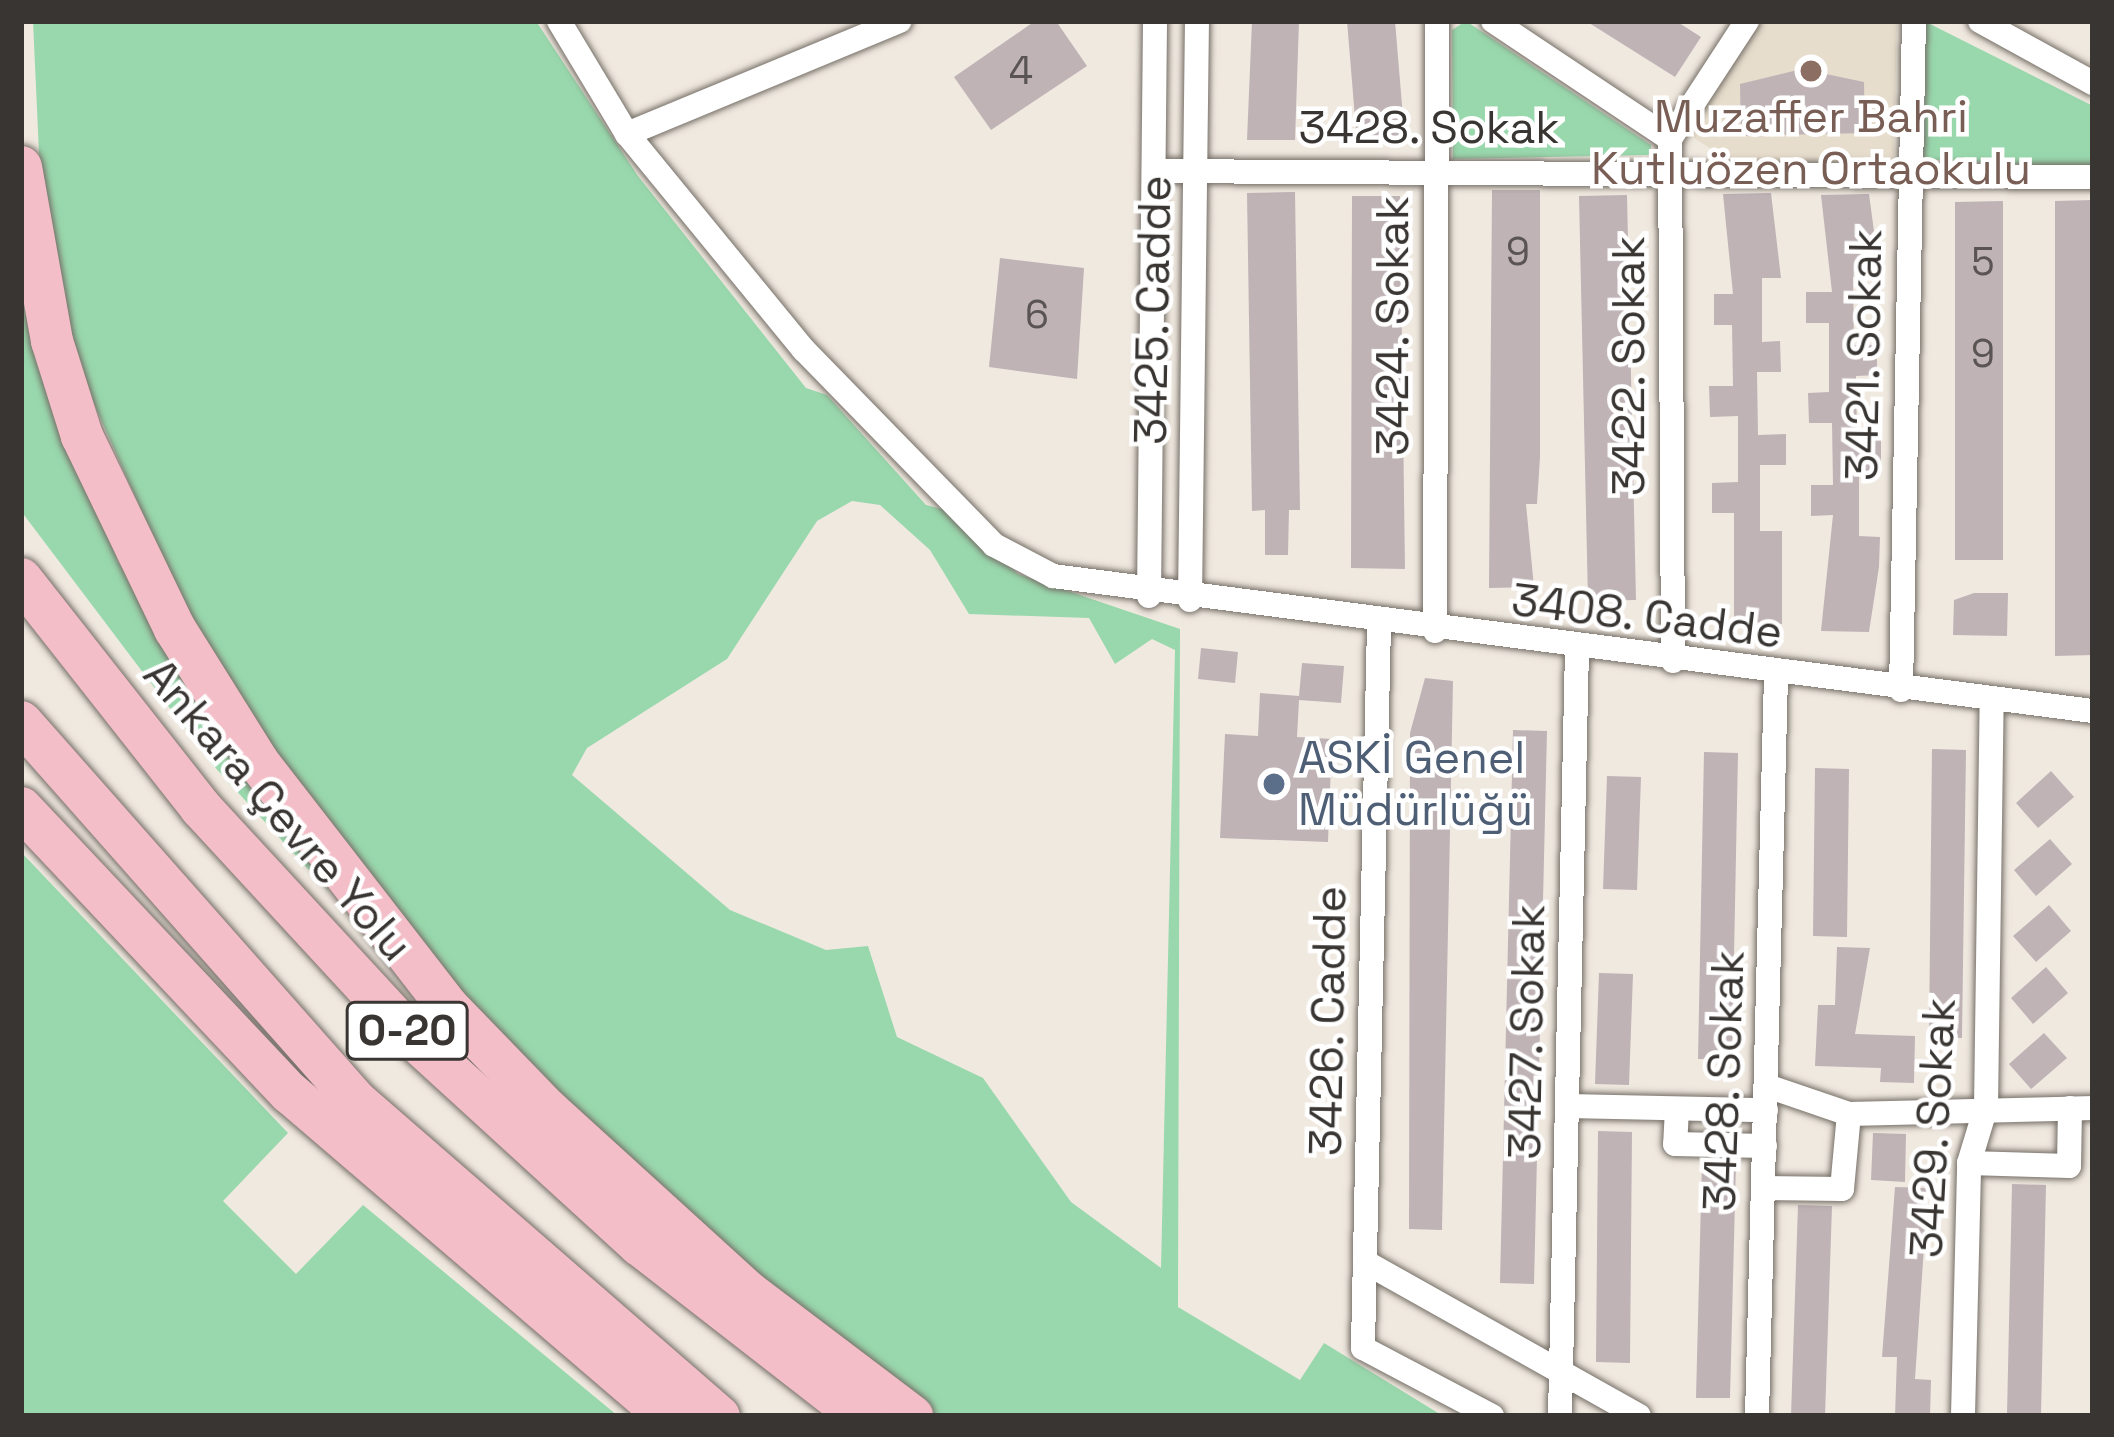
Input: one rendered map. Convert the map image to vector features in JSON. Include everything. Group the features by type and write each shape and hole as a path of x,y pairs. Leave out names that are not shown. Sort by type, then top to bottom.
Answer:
{"highway":[{"path":"21,167 52,341 82,436 175,629 258,762 448,1008 548,1110 748,1292 912,1416"},
{"name":"Ankara Çevre Yolu","path":"21,579 201,808 413,1038 640,1245 860,1416"},
{"name":"O-20","path":"21,722 356,1102 719,1416"},
{"path":"21,808 304,1107 667,1416"}],"street":[{"name":"3408. Cadde","path":"559,21 626,134 804,350 994,544 1053,576 1149,596 2093,711"},
{"path":"626,134 901,21"},
{"name":"3425. Cadde","path":"1149,596 1155,21"},
{"name":"3425. Cadde","path":"1190,600 1197,21"},
{"name":"3424. Sokak","path":"1435,631 1437,21"},
{"path":"1493,21 1670,140 1747,21"},
{"name":"3421. Sokak","path":"1900,690 1914,21"},
{"path":"1980,21 2093,83"},
{"name":"3422. Sokak","path":"1670,140 1672,662"},
{"name":"3428. Sokak","path":"1156,171 1435,169 2093,177"},
{"name":"3426. Cadde","path":"1379,624 1363,1348 1492,1416"},
{"name":"3427. Sokak","path":"1560,1416 1577,649"},
{"name":"3428. Sokak","path":"1757,1416 1776,676"},
{"name":"3429. Sokak","path":"1963,1416 1969,1163 1986,1107 1992,700"},
{"path":"1568,1106 1676,1109 1766,1098 1849,1114 2081,1108 2069,1166 1969,1163"},
{"path":"1676,1109 1676,1144 1765,1146"},
{"path":"1763,1189 1842,1189 1849,1114"},
{"path":"1365,1262 1639,1416"}],"shaded area":[{"name":"Muzaffer Bahri Kutluözen Ortaokulu","path":"1758,21 1897,21 1894,166 1728,160 1694,138 1692,121"}],"green space":[{"path":"33,21 536,21 638,176 806,388 827,395 926,505 946,510 1018,574 1180,629 1178,1307 1300,1380 1324,1343 1443,1416 935,1416 649,1191 360,886 191,622 79,370 41,197","holes":["852,501 880,505 930,550 969,614 1089,618 1115,664 1152,639 1175,650 1161,1268 1071,1202 983,1078 897,1037 868,946 826,950 730,910 572,775 587,748 727,659 817,521"]},
{"path":"1466,21 1651,145 1651,155 1453,159 1452,30"},
{"path":"1924,21 2093,106 2093,168 1919,159"},
{"path":"21,291 118,562 329,892 212,764 21,511"},
{"path":"21,852 288,1133 223,1201 296,1274 363,1205 618,1416 21,1416"}],"building":[{"path":"1035,21 1056,21 1087,66 991,130 954,77"},
{"path":"1252,21 1299,21 1295,140 1247,140"},
{"path":"1347,21 1395,21 1405,141 1357,142"},
{"path":"1586,21 1676,21 1701,37 1675,77"},
{"path":"1802,69 1864,82 1865,133 1741,136 1740,84"},
{"path":"1492,190 1540,190 1540,457 1537,504 1526,504 1534,587 1489,588"},
{"path":"1295,192 1300,510 1289,510 1288,555 1265,555 1265,510 1252,511 1247,193"},
{"path":"1771,193 1781,278 1762,278 1762,342 1780,341 1781,372 1757,372 1758,435 1786,434 1786,465 1760,465 1760,531 1782,531 1782,624 1734,621 1734,513 1712,513 1712,483 1738,482 1738,416 1710,417 1709,386 1733,386 1732,325 1714,325 1714,294 1733,294 1723,194"},
{"path":"1869,194 1880,276 1853,277 1854,345 1877,345 1877,375 1856,376 1857,441 1881,440 1881,471 1859,471 1859,536 1880,537 1879,567 1869,632 1821,631 1833,515 1811,516 1811,485 1833,485 1832,423 1809,423 1808,393 1829,392 1829,323 1806,323 1806,292 1832,292 1821,195"},
{"path":"1627,195 1636,600 1588,601 1579,196"},
{"path":"1352,196 1400,196 1405,569 1351,568"},
{"path":"2093,200 2093,655 2055,656 2055,201"},
{"path":"2003,201 2003,560 1955,560 1955,202"},
{"path":"1000,258 1084,268 1077,379 989,367"},
{"path":"1974,593 2008,593 2007,636 1953,635 1954,600"},
{"path":"1201,648 1238,652 1235,683 1198,679"},
{"path":"1302,663 1344,666 1341,703 1299,700 1297,737 1332,739 1328,842 1220,838 1225,734 1258,736 1260,693 1299,696"},
{"path":"1425,678 1453,681 1442,1230 1409,1229 1410,733"},
{"path":"1513,730 1547,731 1534,1284 1500,1283"},
{"path":"1932,749 1966,750 1962,1038 1929,1037"},
{"path":"1704,752 1738,753 1732,1059 1698,1059"},
{"path":"1815,768 1849,769 1847,937 1813,936"},
{"path":"2051,771 2074,797 2038,828 2016,803"},
{"path":"1607,776 1641,777 1637,890 1603,889"},
{"path":"2050,839 2072,864 2036,896 2014,870"},
{"path":"2049,905 2071,931 2036,962 2013,936"},
{"path":"1837,947 1870,948 1855,1034 1915,1036 1914,1083 1880,1082 1881,1068 1815,1066 1818,1005 1835,1005"},
{"path":"2046,967 2068,993 2033,1024 2011,998"},
{"path":"1599,973 1633,974 1629,1085 1595,1084"},
{"path":"2044,1033 2067,1058 2031,1089 2009,1064"},
{"path":"1598,1131 1632,1132 1630,1363 1596,1362"},
{"path":"1873,1133 1906,1134 1905,1182 1871,1180"},
{"path":"1702,1161 1736,1162 1730,1398 1696,1398"},
{"path":"2012,1184 2046,1185 2041,1416 2007,1415"},
{"path":"1895,1187 1928,1188 1915,1379 1931,1380 1930,1416 1895,1416 1897,1357 1882,1357"},
{"path":"1798,1205 1832,1206 1825,1416 1791,1416"}],"place":[{"name":"Muzaffer Bahri Kutluözen Ortaokulu","path":"1811,71"},
{"name":"ASKİ Genel Müdürlüğü","path":"1274,784"}]}
